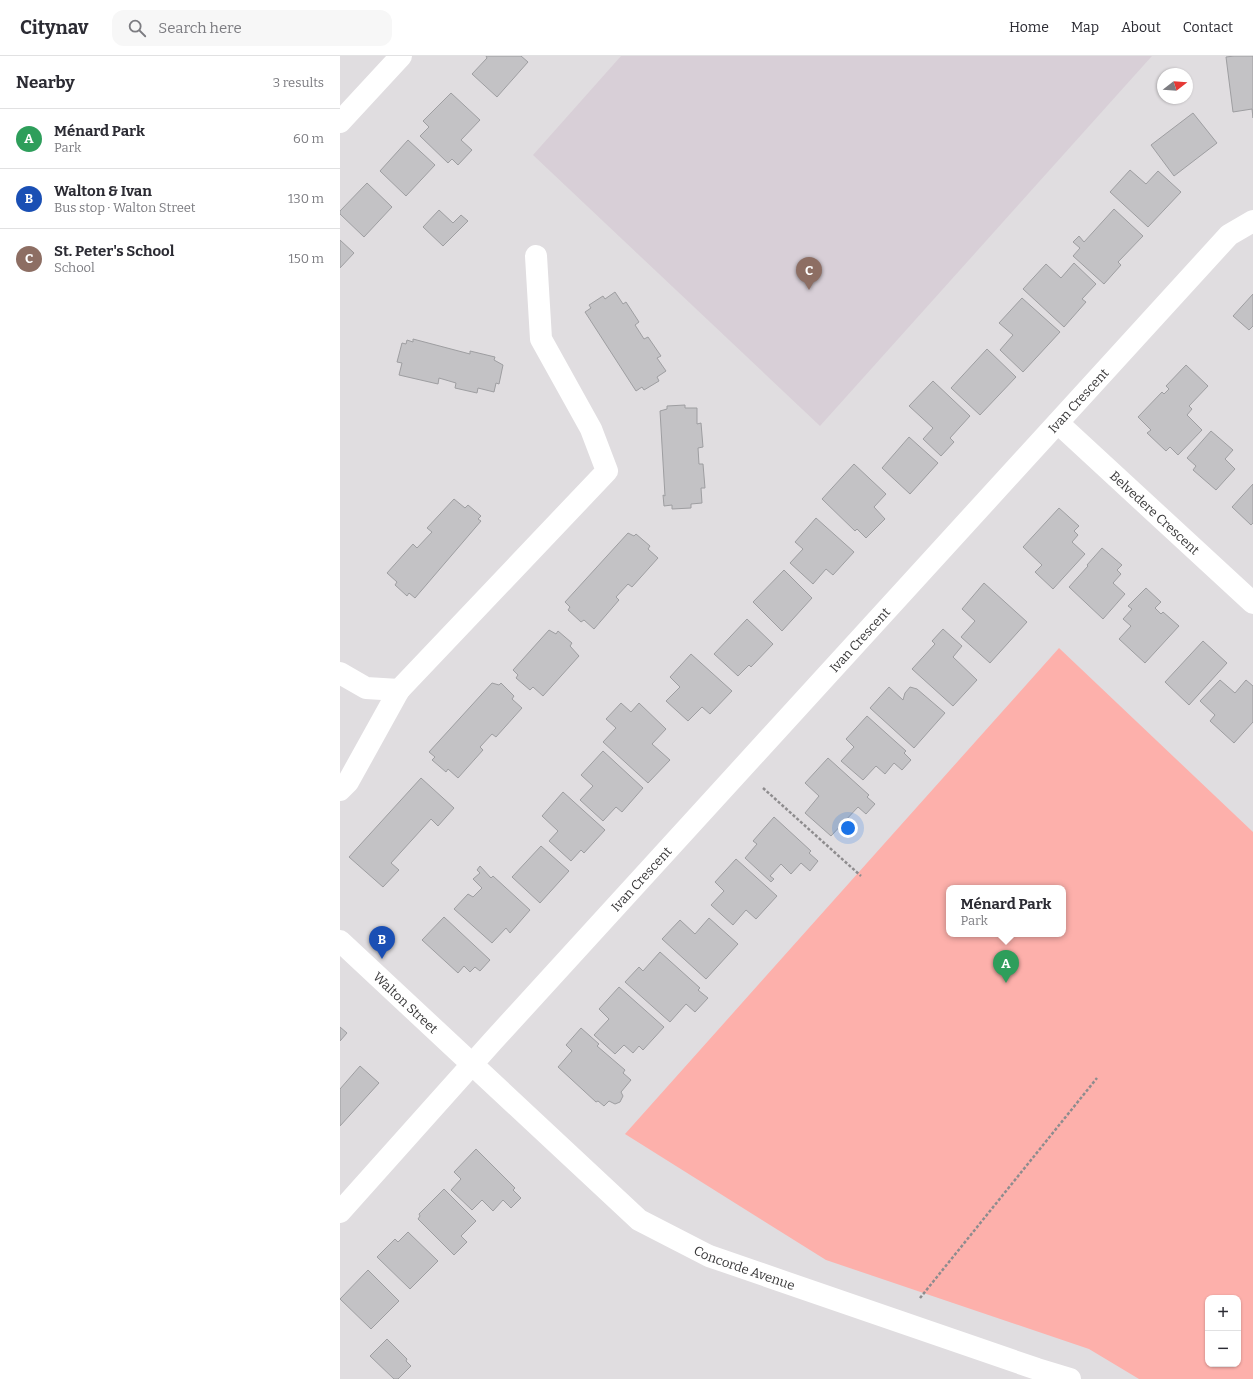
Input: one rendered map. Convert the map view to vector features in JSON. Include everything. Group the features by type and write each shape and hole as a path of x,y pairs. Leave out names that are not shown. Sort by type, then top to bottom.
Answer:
{"street":[{"path":"340,122 401,56"},
{"name":"Ivan Crescent","path":"340,1212 472,1064 1229,235 1253,221"},
{"path":"340,790 348,782 399,690 606,471 590,429 542,339 536,256"},
{"name":"Belvedere Crescent","path":"1058,423 1253,603"},
{"path":"340,673 366,688 399,690"},
{"name":"Walton Street","path":"340,941 472,1064"},
{"name":"Concorde Avenue","path":"472,1064 639,1220 710,1256 1029,1367 1070,1379"}],"path":[{"path":"763,788 861,876"},
{"path":"920,1298 1097,1078"}],"shaded area":[{"path":"621,56 1152,56 820,426 533,155"},
{"path":"1059,648 1253,832 1253,1379 1139,1379 1089,1349 826,1260 625,1134"}],"building":[{"path":"486,56 521,56 528,62 497,97 472,74 487,58"},
{"path":"1253,56 1253,118 1252,109 1233,112 1226,57"},
{"path":"451,93 480,120 461,140 472,150 458,165 452,159 448,163 420,136 429,127 423,121"},
{"path":"1193,113 1217,143 1174,176 1151,145"},
{"path":"408,140 435,165 406,196 380,171"},
{"path":"1130,170 1146,184 1158,171 1181,192 1148,227 1110,192"},
{"path":"367,183 392,207 364,237 340,214 340,211"},
{"path":"1114,209 1143,236 1118,262 1121,265 1104,284 1073,256 1080,248 1073,242 1079,236 1084,242"},
{"path":"439,210 453,223 461,215 468,221 443,246 423,227"},
{"path":"340,240 354,253 340,268"},
{"path":"1074,263 1096,284 1082,299 1086,302 1064,327 1023,289 1046,264 1061,278"},
{"path":"615,292 623,304 626,302 639,322 635,325 644,339 648,337 661,356 657,358 666,371 657,377 659,381 644,390 642,387 636,391 585,312 591,308 589,305 603,296 605,299"},
{"path":"1253,294 1253,326 1249,330 1233,316"},
{"path":"1022,298 1060,332 1023,372 1000,350 1013,335 999,323"},
{"path":"413,339 470,354 470,351 495,357 494,360 503,365 499,384 496,383 494,392 478,388 477,393 455,388 456,383 439,378 438,384 399,375 402,363 397,362 402,343 406,344 407,340 413,342"},
{"path":"987,349 1016,377 980,415 951,388"},
{"path":"1186,365 1208,386 1189,406 1192,409 1187,415 1202,430 1178,455 1170,447 1166,451 1147,433 1151,430 1138,417 1162,392 1164,394 1169,389 1166,386"},
{"path":"933,381 970,416 950,438 954,442 941,456 923,439 933,428 909,406"},
{"path":"685,405 685,408 697,408 697,424 701,423 703,447 698,448 699,464 703,464 705,488 701,488 702,503 691,504 691,508 672,509 672,505 664,506 663,495 665,496 660,411 667,409 667,406"},
{"path":"1211,431 1233,450 1225,459 1235,469 1216,490 1193,470 1196,466 1187,458"},
{"path":"909,437 938,463 910,494 882,468"},
{"path":"854,464 886,494 874,507 885,519 866,538 857,529 855,531 822,499"},
{"path":"1253,484 1253,523 1251,525 1232,507"},
{"path":"454,499 465,508 468,505 481,516 478,519 481,521 415,598 409,593 407,596 395,585 397,582 387,573 413,544 417,548 432,532 427,528"},
{"path":"1059,508 1079,526 1074,531 1078,535 1072,542 1085,554 1053,589 1035,572 1042,565 1023,547"},
{"path":"816,518 854,552 833,575 826,569 813,584 790,563 803,549 795,542"},
{"path":"628,533 634,536 636,534 650,546 648,549 658,558 632,587 628,584 616,597 619,600 594,629 584,620 581,622 568,610 570,607 565,602"},
{"path":"1102,548 1122,565 1117,570 1121,574 1113,583 1125,594 1103,619 1069,587"},
{"path":"784,570 812,598 782,631 753,602"},
{"path":"984,583 1027,622 990,663 961,637 975,621 962,609"},
{"path":"1146,588 1161,602 1155,608 1161,614 1163,612 1179,626 1145,663 1119,639 1131,626 1123,619 1132,609 1128,606"},
{"path":"747,619 773,644 751,667 749,665 738,676 714,654"},
{"path":"943,629 962,646 953,657 977,680 953,706 912,669 935,644 932,641"},
{"path":"549,630 556,634 558,631 572,643 570,646 579,656 543,696 533,687 530,690 516,678 518,675 513,670"},
{"path":"1203,641 1227,663 1189,705 1165,682"},
{"path":"691,654 732,691 710,714 702,707 688,721 666,701 680,687 670,677"},
{"path":"1220,680 1235,693 1246,680 1253,686 1253,722 1234,743 1210,721 1215,715 1200,701"},
{"path":"492,683 499,685 501,683 514,696 512,699 522,708 496,737 492,734 480,747 483,750 458,778 448,769 446,772 432,760 435,757 429,752"},
{"path":"889,687 903,700 905,693 910,687 917,689 945,713 914,748 870,708"},
{"path":"621,703 631,712 639,703 666,729 652,744 670,760 648,783 603,742 616,728 606,719"},
{"path":"867,716 906,751 904,753 911,760 902,770 894,763 885,774 876,766 863,780 841,761 854,747 846,739"},
{"path":"603,751 643,788 622,812 616,807 603,821 580,800 593,786 581,775"},
{"path":"828,758 869,795 867,797 875,804 866,814 858,807 831,836 805,813 819,796 805,783"},
{"path":"421,778 454,808 438,826 431,819 391,863 399,870 383,887 349,857"},
{"path":"563,792 605,830 584,853 581,850 571,861 549,841 558,831 542,816"},
{"path":"774,817 811,851 809,853 818,861 810,871 801,863 791,874 781,864 770,876 774,879 771,882 745,858 757,844 753,841"},
{"path":"541,846 569,871 540,903 512,877"},
{"path":"736,859 777,896 756,919 746,910 733,925 711,905 724,891 715,882"},
{"path":"480,866 491,878 493,876 530,910 510,933 506,928 492,943 454,909 468,894 473,897 482,888 473,879 480,873 477,870"},
{"path":"444,917 490,960 480,971 475,967 470,972 464,966 458,973 422,940"},
{"path":"709,918 738,944 706,979 662,939 680,920 695,934"},
{"path":"660,952 700,988 698,990 708,998 695,1012 686,1004 670,1022 625,982 639,967 643,971"},
{"path":"619,987 664,1027 643,1050 639,1046 633,1053 624,1045 615,1054 594,1035 609,1019 599,1009"},
{"path":"340,1027 347,1033 340,1041"},
{"path":"581,1028 599,1044 597,1046 625,1070 623,1073 631,1080 621,1092 623,1096 620,1102 615,1104 609,1101 604,1106 598,1101 596,1102 558,1067 572,1051 566,1045"},
{"path":"360,1066 379,1083 340,1126 340,1089"},
{"path":"476,1149 515,1188 513,1190 521,1198 511,1208 503,1200 493,1211 482,1200 472,1210 451,1190 461,1179 454,1172"},
{"path":"444,1189 476,1221 461,1236 467,1242 454,1255 418,1219 420,1216 419,1214"},
{"path":"408,1232 438,1261 410,1289 377,1257 395,1239 398,1242"},
{"path":"368,1270 399,1301 371,1329 340,1299"},
{"path":"387,1339 407,1359 406,1361 411,1366 398,1379 394,1379 370,1356"}],"place":[{"name":"St. Peter's School","path":"809,290"},
{"name":"Walton & Ivan","path":"382,959"},
{"name":"Ménard Park","path":"1006,983"}]}
